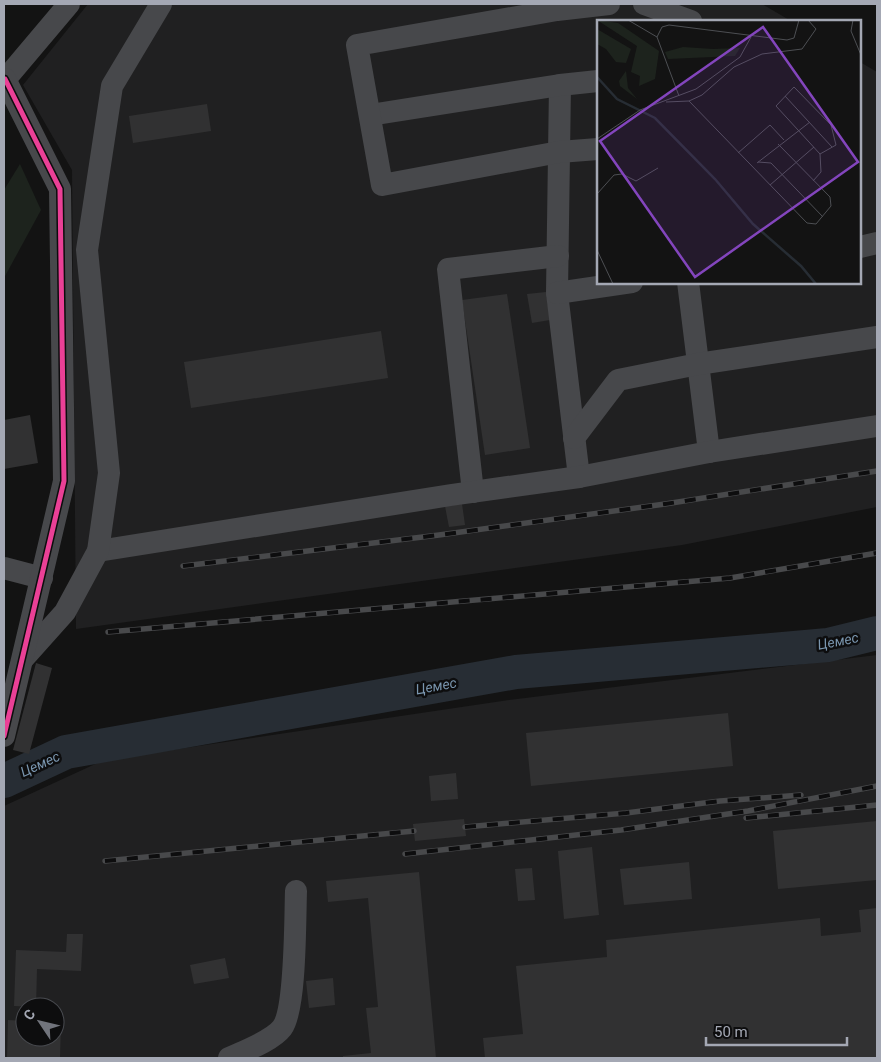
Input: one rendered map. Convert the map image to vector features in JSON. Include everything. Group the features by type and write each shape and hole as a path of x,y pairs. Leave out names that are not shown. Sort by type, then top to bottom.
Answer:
{"street":[{"path":"4,736 64,481 60,189 5,80 69,4"},
{"path":"23,658 65,612 98,551 109,473 87,250 112,86 161,4"},
{"path":"597,149 559,152 382,185 357,45 557,10 608,4"},
{"path":"644,4 688,20"},
{"path":"370,115 560,85 597,81"},
{"path":"560,85 558,293 579,477"},
{"path":"861,246 877,243"},
{"path":"473,492 448,270 558,256"},
{"path":"558,293 619,284"},
{"path":"688,284 709,452"},
{"path":"574,438 618,380 698,364 877,338"},
{"path":"98,551 579,477 709,452 877,426"},
{"path":"4,568 42,578"},
{"path":"229,1058 269,1038 282,1028 288,1014 292,993 296,891"}],"shaded area":[{"path":"88,4 762,4 789,20 597,20 597,284 861,284 861,63 877,72 877,507 682,545 76,629 72,170 23,85"},
{"path":"20,164 41,210 4,278 4,190"},
{"path":"877,655 877,1058 4,1058 4,806 104,760 509,700"}],"building":[{"path":"207,104 211,131 133,143 129,116"},
{"path":"546,292 550,320 532,323 527,294"},
{"path":"507,294 530,448 485,455 462,300"},
{"path":"381,331 388,378 191,408 184,362"},
{"path":"30,415 38,463 4,469 4,420"},
{"path":"462,504 465,525 449,527 445,506"},
{"path":"36,663 52,668 29,754 13,750"},
{"path":"728,713 733,766 531,786 526,733"},
{"path":"456,773 458,799 431,801 429,776"},
{"path":"464,819 466,836 415,841 413,824"},
{"path":"877,821 877,880 778,889 773,831"},
{"path":"592,847 599,915 564,919 558,851"},
{"path":"689,862 692,899 624,905 620,869"},
{"path":"532,868 535,900 518,901 515,869"},
{"path":"419,872 436,1058 343,1058 343,1056 371,1053 366,1008 378,1007 368,898 328,902 326,881"},
{"path":"877,908 877,1058 485,1058 483,1038 523,1034 516,966 607,957 606,940 820,918 821,936 861,932 859,910"},
{"path":"67,934 83,934 81,971 37,969 36,997 15,997 14,1006 16,950 66,952"},
{"path":"225,958 229,978 194,984 190,965"},
{"path":"333,978 335,1005 309,1008 306,981"},
{"path":"8,1020 15,1020 15,1047 60,1047 60,1058 7,1058"}],"waterway":[{"name":"Цемес","path":"4,781 66,752 516,672 828,645 877,633"}],"railway":[{"path":"183,566 439,535 665,504 877,471"},
{"path":"108,632 730,578 877,553"},
{"path":"405,854 621,830 748,811 877,786"},
{"path":"465,827 626,813 720,801 801,795"},
{"path":"746,818 877,805"},
{"path":"105,861 414,831"}],"cycle path":[{"path":"4,736 64,481 60,189 5,79"}]}
